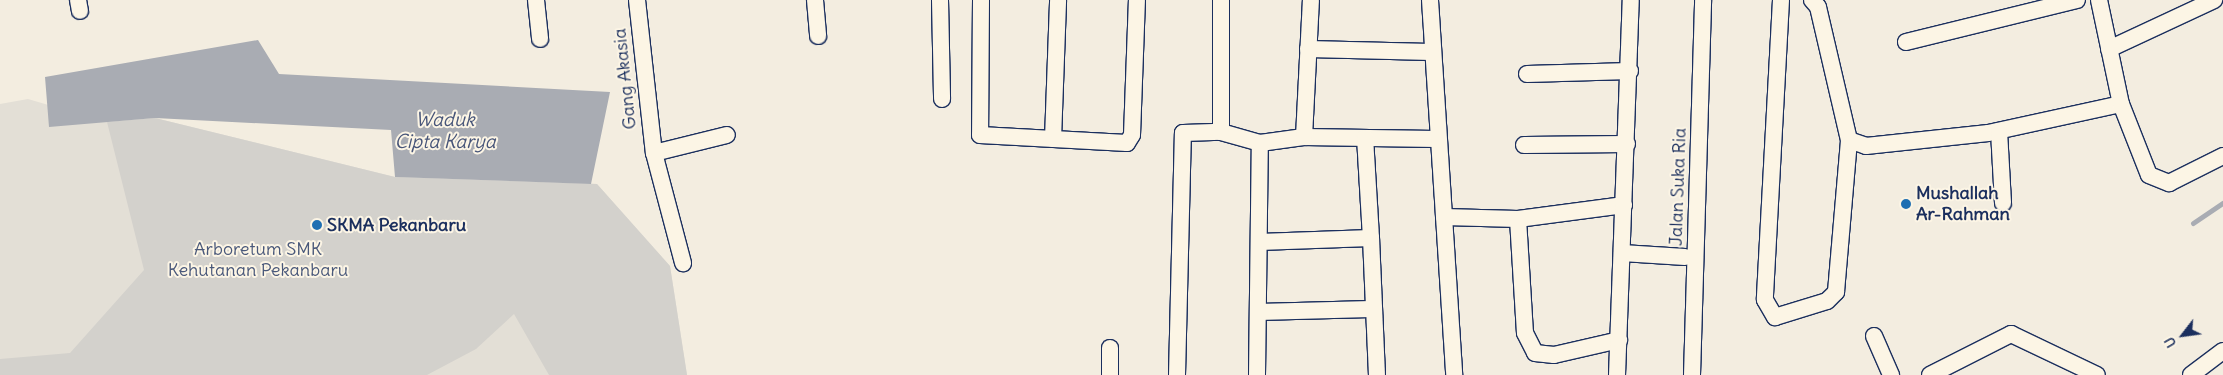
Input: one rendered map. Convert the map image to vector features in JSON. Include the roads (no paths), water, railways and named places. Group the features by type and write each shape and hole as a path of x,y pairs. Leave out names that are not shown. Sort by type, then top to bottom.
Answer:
{"street":[{"path":"536,0 540,39"},
{"name":"Gang Akasia","path":"637,0 654,153 683,263"},
{"path":"815,0 818,36"},
{"path":"940,0 942,99"},
{"path":"981,0 980,135 1131,142 1137,0"},
{"path":"1053,139 1058,0"},
{"path":"1221,0 1221,132"},
{"path":"1304,137 1311,0"},
{"path":"1430,0 1430,52 1444,217 1454,375"},
{"path":"1617,375 1630,70 1631,0"},
{"name":"Jalan Suka Ria","path":"1692,375 1703,0"},
{"path":"1781,0 1765,300 1775,316 1826,301 1836,292 1849,140 1818,7 1812,0"},
{"path":"1906,42 2077,0"},
{"path":"2099,0 2121,104 2149,175 2157,181 2185,178 2223,156"},
{"path":"2109,49 2214,0"},
{"path":"1308,49 1430,52"},
{"path":"1527,74 1630,70"},
{"path":"1849,140 1866,146 1999,131 2121,104"},
{"path":"1999,131 2003,202"},
{"path":"1177,375 1183,133 1221,132 1260,143 1304,137 1436,139"},
{"path":"654,153 728,135"},
{"path":"1365,138 1371,238 1371,310 1377,375"},
{"path":"1257,375 1260,143"},
{"path":"1524,146 1627,144"},
{"path":"1444,217 1518,219 1624,205"},
{"path":"1518,219 1525,333 1536,353 1554,355 1618,340"},
{"path":"1258,242 1371,238"},
{"path":"1622,253 1685,257"},
{"path":"1258,312 1371,310"},
{"path":"1930,375 2011,334 2097,375"},
{"path":"1874,336 1891,375"},
{"path":"1110,348 1110,375"},
{"path":"2191,375 2223,351"}],"water":[{"name":"Waduk Cipta Karya","path":"258,40 279,74 610,92 591,184 395,177 391,130 155,118 49,127 45,77"}],"waterway":[{"path":"2193,223 2223,203"}],"place":[{"name":"Mushallah Ar-Rahman","path":"1906,204"},
{"name":"SKMA Pekanbaru","path":"317,225"}],"park label":[{"name":"Arboretum SMK Kehutanan Pekanbaru","path":"258,260"}]}
